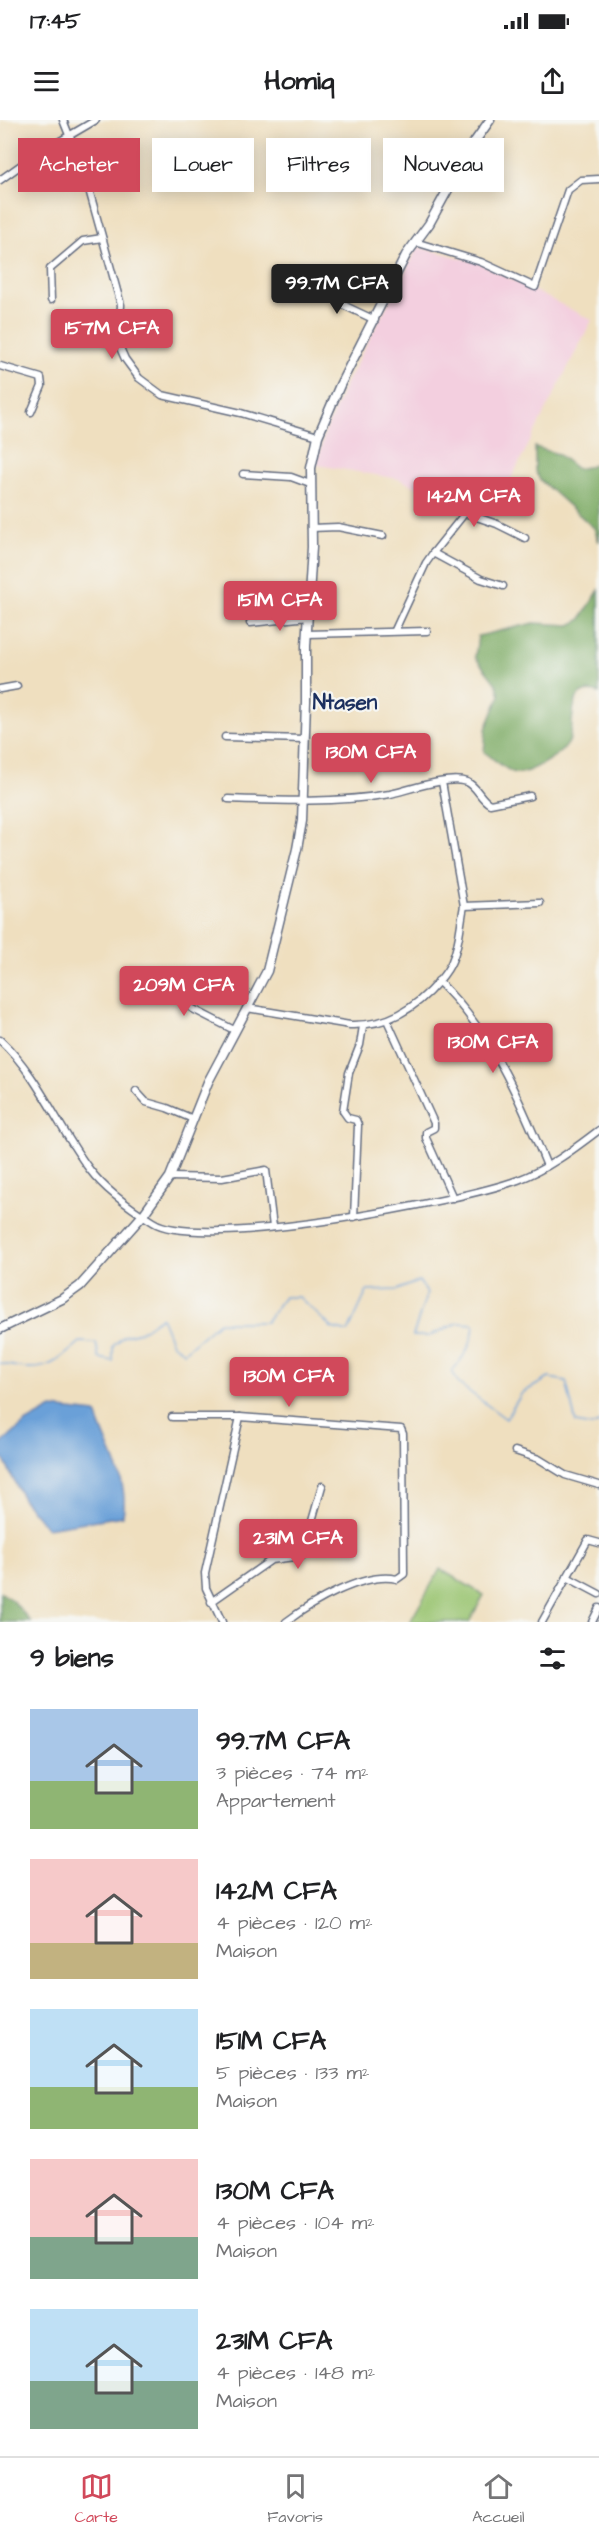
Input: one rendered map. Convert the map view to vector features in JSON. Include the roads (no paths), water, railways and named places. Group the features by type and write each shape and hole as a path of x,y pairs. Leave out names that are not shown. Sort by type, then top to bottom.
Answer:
{"street":[{"path":"63,120 85,175 122,311 119,332 122,350 125,359 139,378 162,395 241,413 318,436"},
{"path":"0,180 31,158 96,120"},
{"path":"0,1329 72,1292 91,1275 143,1215 170,1178 208,1082 263,980 270,962 298,843 302,802 312,455 340,385 415,242 429,224 473,144 490,120"},
{"path":"415,242 481,262 535,287 568,190 581,180 599,179"},
{"path":"51,300 50,269 83,241 102,238"},
{"path":"346,285 341,304 375,320"},
{"path":"0,366 41,378 42,387 31,412"},
{"path":"243,474 291,477 310,484"},
{"path":"395,630 426,562 465,513 497,524 525,538"},
{"path":"311,528 338,528 383,536"},
{"path":"433,553 481,579 503,586"},
{"path":"250,623 308,618"},
{"path":"307,634 427,631"},
{"path":"0,688 17,686"},
{"path":"225,737 303,739"},
{"path":"247,1008 363,1026 387,1020 406,1011 428,994 452,962 464,906 442,782"},
{"path":"228,799 302,802 388,794 442,782 466,782 490,804 530,796"},
{"path":"464,906 540,903"},
{"path":"149,979 183,1003 234,1030"},
{"path":"438,981 456,998 501,1064 528,1119 547,1166"},
{"path":"387,1020 434,1123 434,1128 426,1132 426,1138 453,1198"},
{"path":"354,1217 358,1125 356,1120 345,1115 344,1112 349,1073 360,1045 363,1026"},
{"path":"0,1040 29,1073 91,1172 143,1215 163,1227 178,1230 273,1227 354,1217 453,1198 518,1180 547,1166 599,1130"},
{"path":"136,1091 146,1102 194,1119"},
{"path":"170,1178 222,1178 266,1170 273,1227"},
{"path":"222,1622 206,1588 205,1573 240,1416"},
{"path":"172,1417 240,1416 401,1429 403,1434 404,1574 396,1579 390,1577 360,1583 315,1600 286,1622"},
{"path":"515,1451 539,1459 566,1475 599,1485"},
{"path":"211,1602 271,1560 302,1556 322,1486"},
{"path":"542,1622 588,1540 599,1544"},
{"path":"567,1577 599,1594"},
{"path":"592,1622 599,1608"}],"water":[{"path":"52,1408 96,1413 120,1476 124,1502 123,1516 47,1528 24,1501 0,1452 0,1445 25,1423"}],"waterway":[{"path":"0,1363 25,1368 44,1366 61,1358 80,1342 96,1343 99,1358 113,1361 113,1346 124,1336 140,1332 161,1317 172,1344 184,1352 219,1322 266,1322 284,1297 299,1297 332,1328 348,1332 367,1291 397,1290 419,1281 427,1293 413,1336 429,1336 458,1323 474,1324 468,1349 452,1371 459,1384 506,1419 522,1393 549,1378 566,1381 576,1423 591,1426 599,1423"}],"district":[{"name":"Ntasen","path":"345,702"}]}
